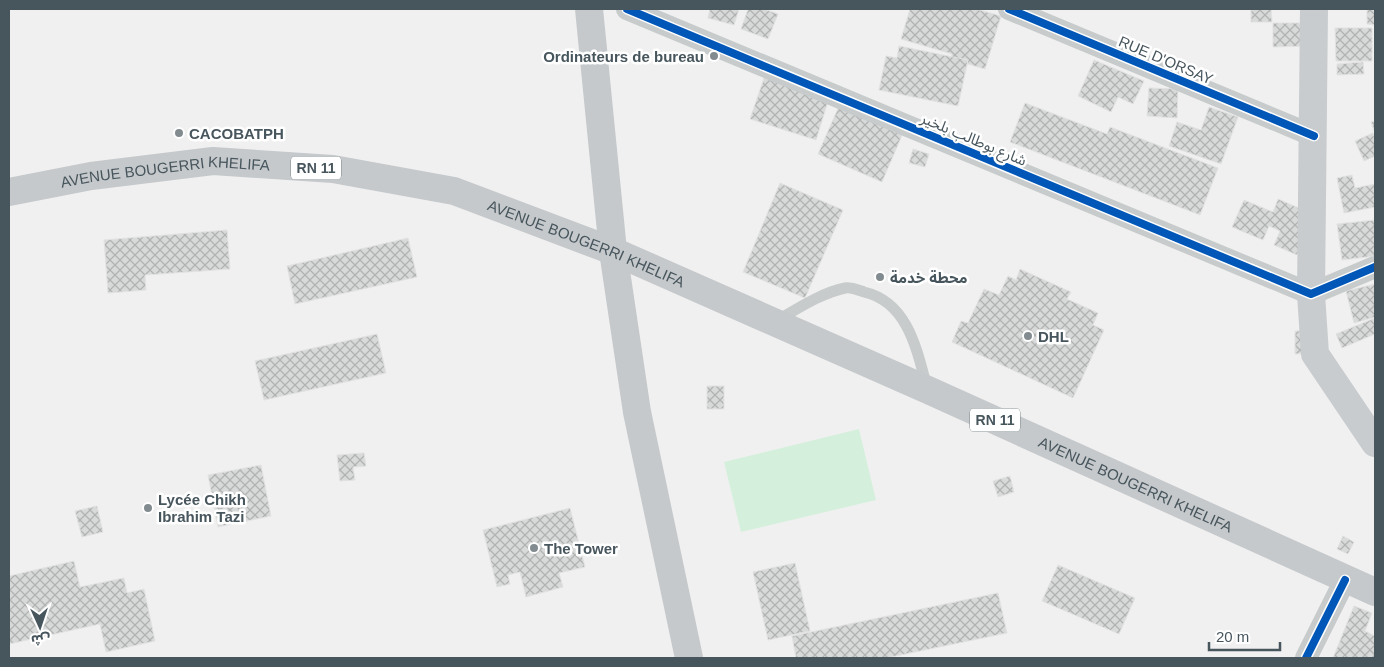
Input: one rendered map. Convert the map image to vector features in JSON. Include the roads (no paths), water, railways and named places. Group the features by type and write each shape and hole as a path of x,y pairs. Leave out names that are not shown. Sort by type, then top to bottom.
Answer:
{"main road":[{"path":"589,9 612,251 637,412 689,658"},
{"name":"AVENUE BOUGERRI KHELIFA","path":"9,192 90,176 212,162 333,169 454,191 612,251 928,390 1375,592"}],"street":[{"name":"شارع بوطالب بلخير","path":"627,9 1311,294"},
{"name":"RUE D'ORSAY","path":"1009,9 1314,136"},
{"path":"1314,9 1311,294 1315,354 1375,442"},
{"path":"1311,294 1375,267"},
{"path":"1306,658 1345,580"}],"lane":[{"path":"774,322 813,301 847,288 870,293 892,304 913,336 928,390"}],"place":[{"name":"Ordinateurs de bureau","path":"714,56"},
{"name":"CACOBATPH","path":"179,133"},
{"name":"محطة خدمة","path":"880,277"},
{"name":"DHL","path":"1028,336"},
{"name":"Lycée Chikh Ibrahim Tazi","path":"148,508"},
{"name":"The Tower","path":"534,548"}]}
